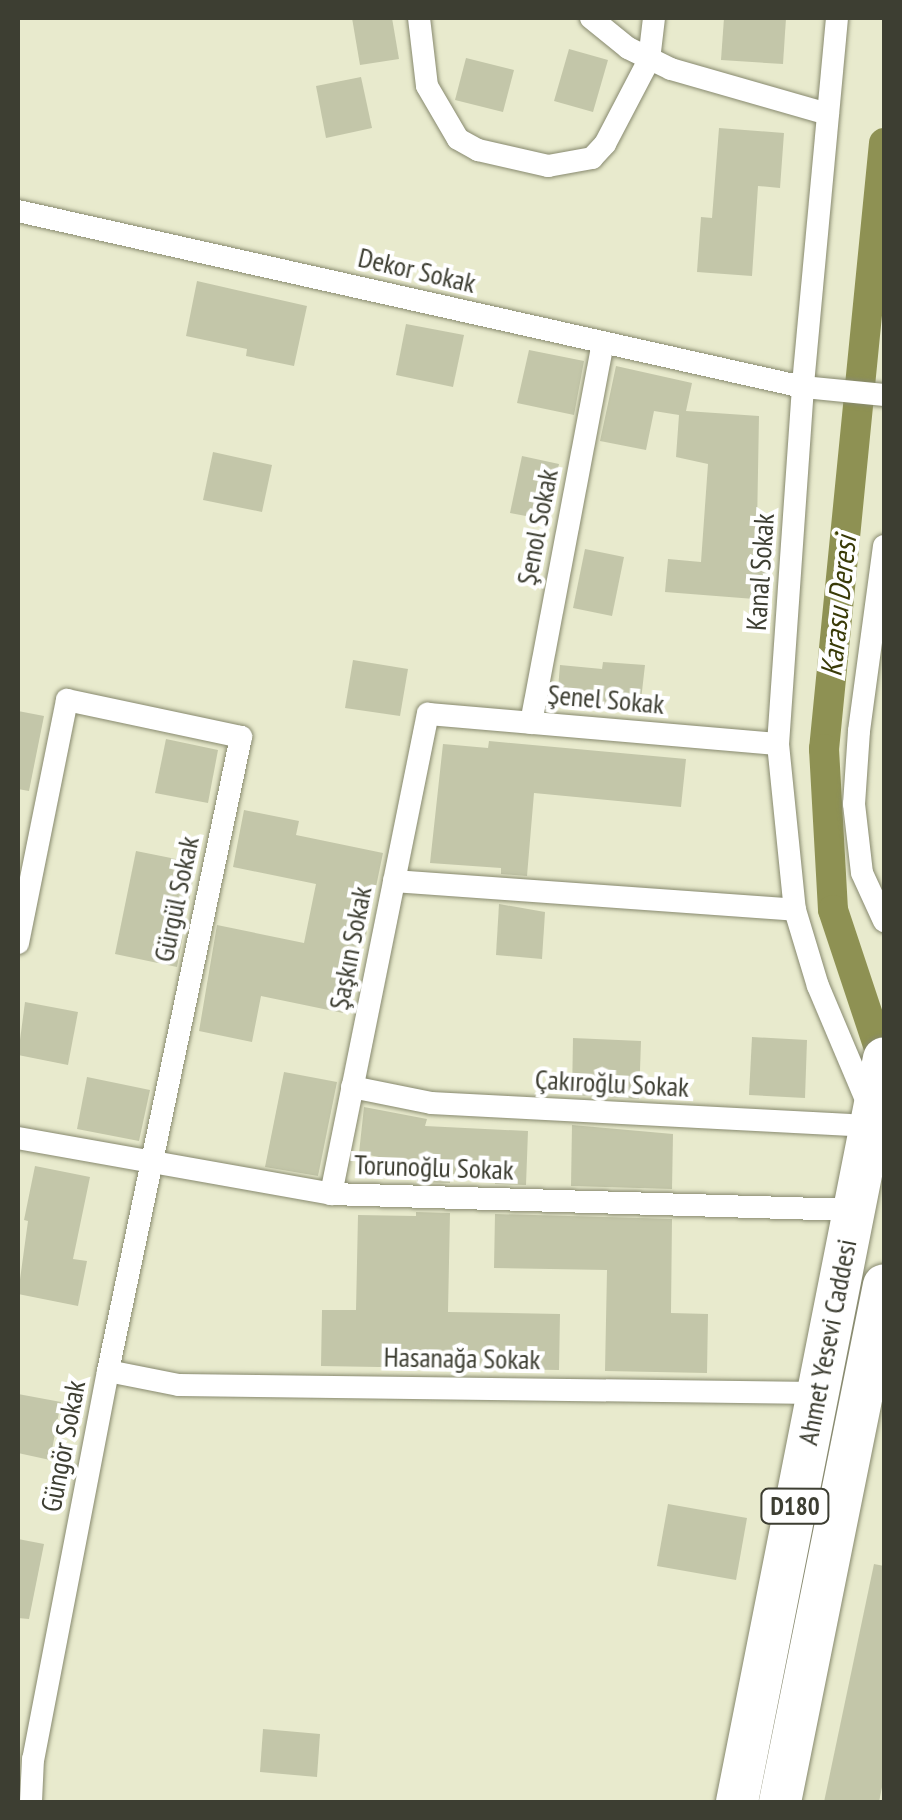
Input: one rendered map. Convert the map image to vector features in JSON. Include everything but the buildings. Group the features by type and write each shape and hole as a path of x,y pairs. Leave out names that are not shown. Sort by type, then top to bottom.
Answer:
{"highway":[{"name":"Ahmet Yesevi Caddesi","path":"736,1802 884,1058"},
{"name":"Ahmet Yesevi Caddesi","path":"780,1802 884,1285"}],"street":[{"path":"419,18 427,86 458,139 478,150 548,166 571,165 592,158 605,144 649,60 654,18"},
{"path":"590,18 649,60 706,81 828,114"},
{"name":"Kanal Sokak","path":"836,18 803,388 778,744 795,910 818,986 872,1121"},
{"name":"Dekor Sokak","path":"18,212 803,388 884,395"},
{"name":"Şenol Sokak","path":"530,723 603,343"},
{"path":"884,546 859,732 854,804 862,873 884,921"},
{"name":"Gürgül Sokak","path":"18,943 67,700 242,737 149,1162"},
{"name":"Şenel Sokak","path":"428,714 778,744"},
{"name":"Şaşkın Sokak","path":"330,1194 428,714"},
{"path":"394,881 795,910"},
{"name":"Çakıroğlu Sokak","path":"352,1088 431,1103 872,1121"},
{"name":"Torunoğlu Sokak","path":"18,1138 330,1194 853,1210"},
{"name":"Güngör Sokak","path":"31,1802 33,1759 149,1162"},
{"name":"Hasanağa Sokak","path":"108,1371 179,1385 817,1392"}],"waterway":[{"name":"Karasu Deresi","path":"884,143 824,749 833,910 884,1063"}]}
